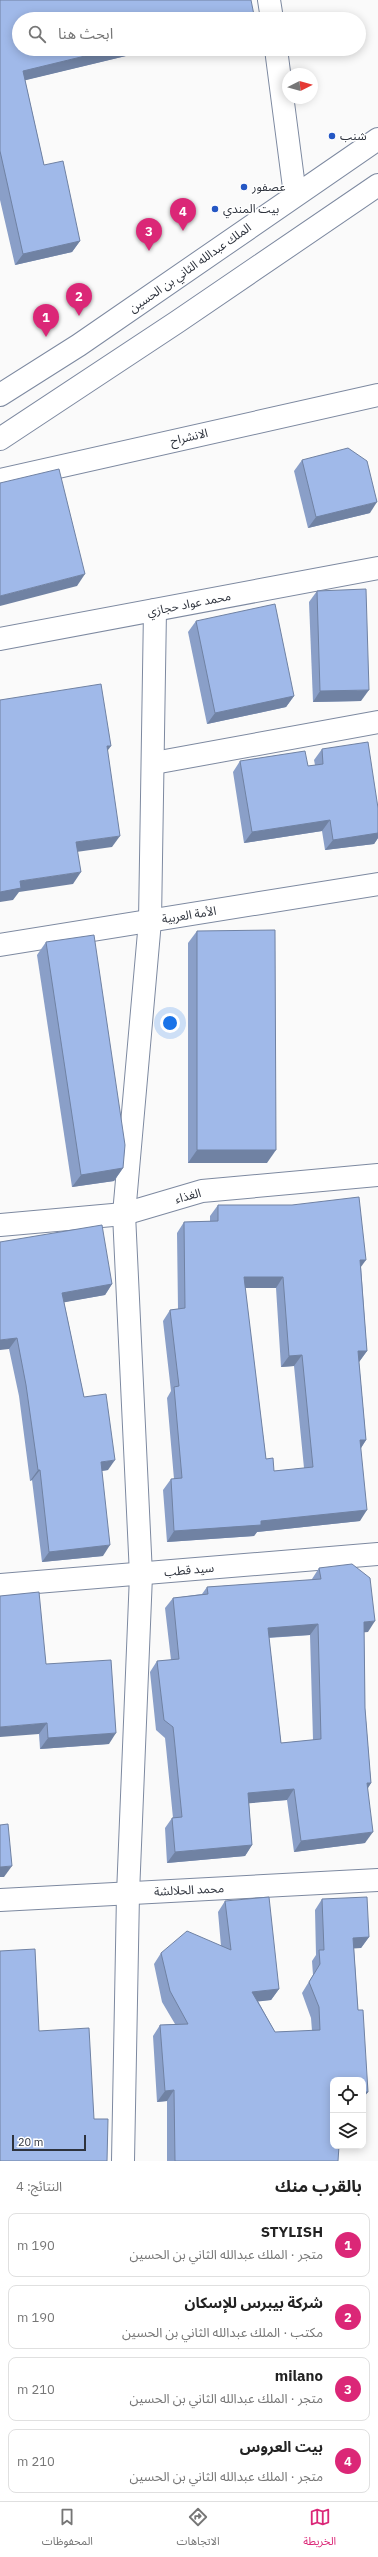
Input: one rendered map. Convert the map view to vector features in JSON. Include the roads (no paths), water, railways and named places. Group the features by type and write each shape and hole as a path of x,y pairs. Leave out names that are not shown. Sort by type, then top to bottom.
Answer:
{"street":[{"path":"269,0 271,12"},
{"path":"277,56 296,195"},
{"name":"الملك عبدالله الثاني بن الحسين","path":"0,395 79,345 378,139"},
{"path":"0,439 177,322 378,185"},
{"name":"الانشراح","path":"0,480 378,395"},
{"name":"محمد عواد حجازي","path":"0,639 378,568"},
{"path":"124,2161 128,1894 141,1575 124,1214 150,921 154,763 155,610"},
{"path":"154,763 378,722"},
{"name":"الأمة العربية","path":"0,945 378,884"},
{"name":"الغذاء","path":"0,1226 124,1214 202,1191 378,1174"},
{"name":"سيد قطب","path":"0,1585 141,1575 378,1554"},
{"name":"محمد الحلالشة","path":"0,1900 378,1880"}],"place":[{"name":"شنب","path":"332,136"},
{"name":"عصفور","path":"244,187"},
{"name":"بيت المندي","path":"215,209"},
{"name":"بيت العروس","path":"183,231"},
{"name":"milano","path":"149,251"},
{"name":"شركة بيبرس للإسكان","path":"79,316"},
{"name":"STYLISH","path":"46,337"}]}
